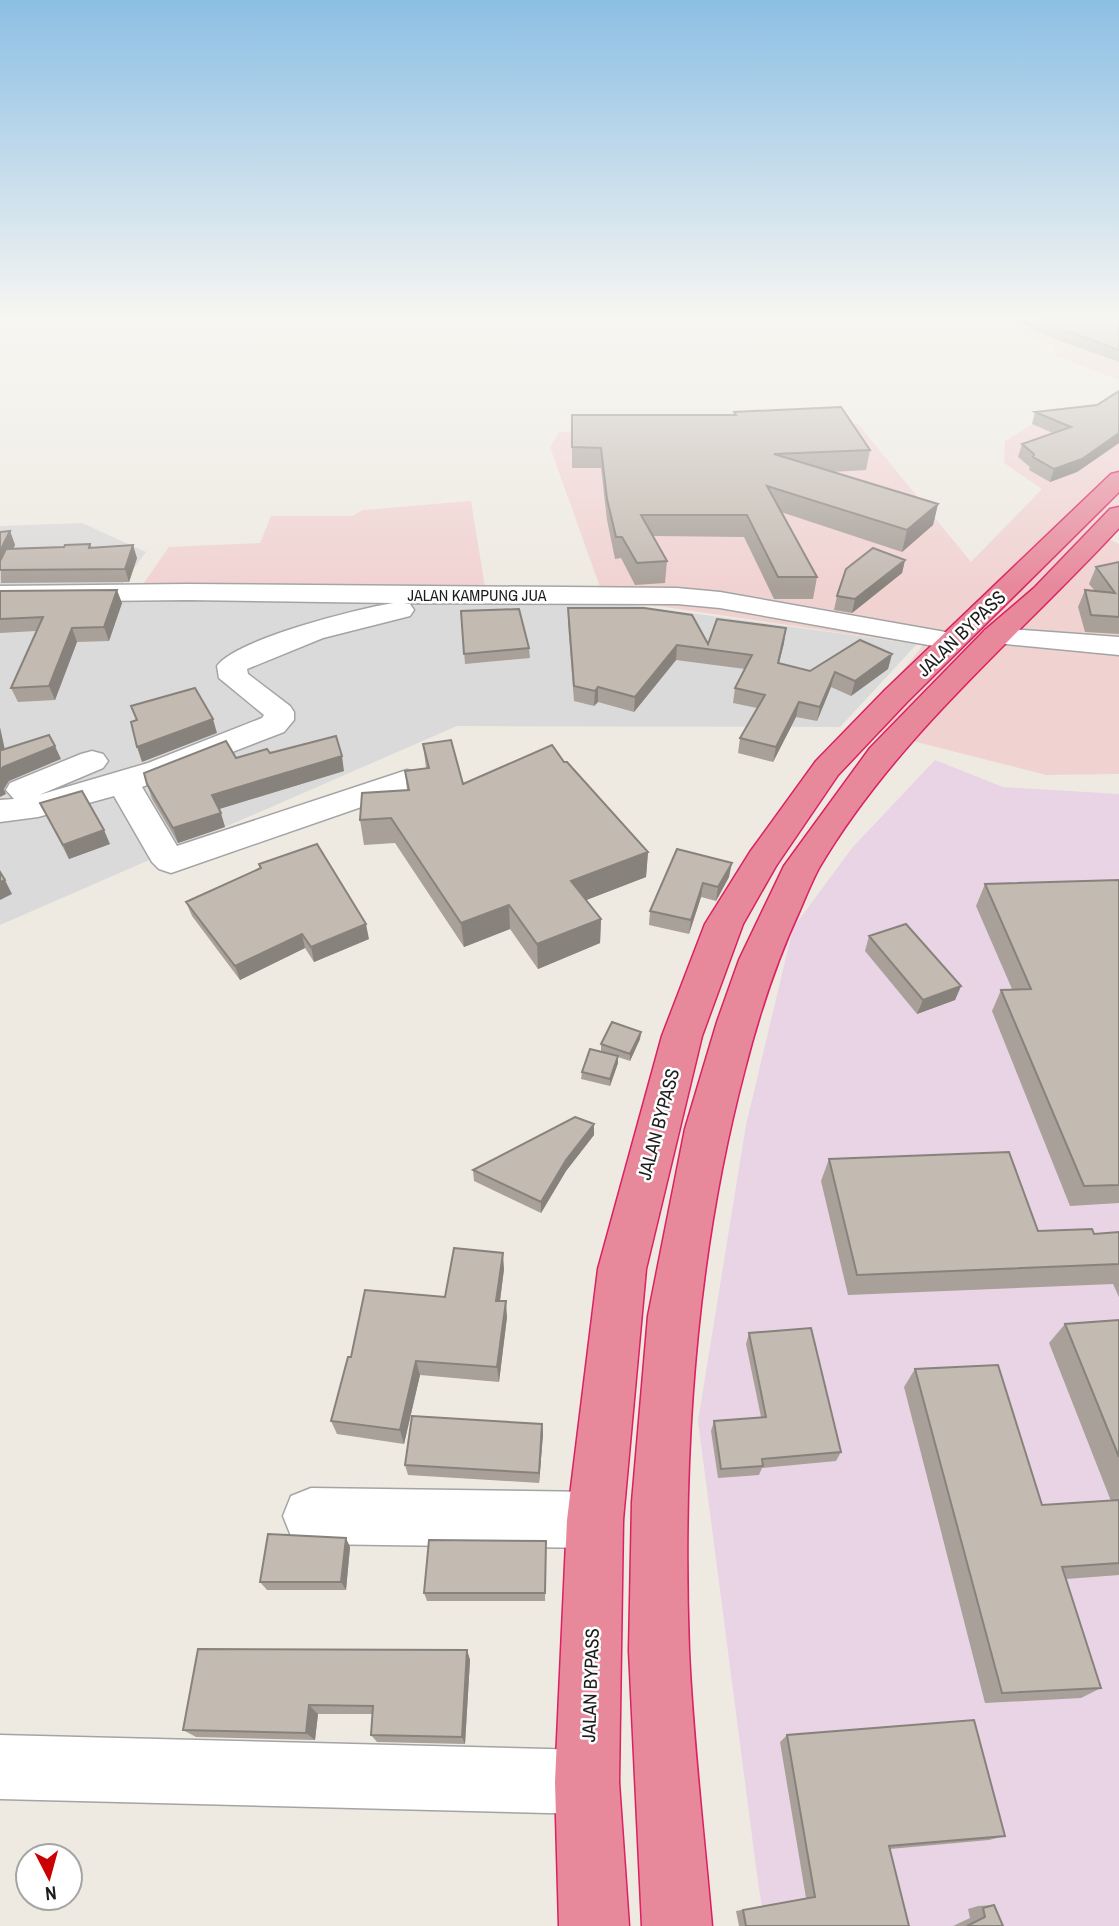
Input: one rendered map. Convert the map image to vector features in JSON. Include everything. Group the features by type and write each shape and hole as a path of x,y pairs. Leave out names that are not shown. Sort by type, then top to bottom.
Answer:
{"highway":[{"name":"JALAN BYPASS","path":"594,1926 587,1782 595,1520 622,1269 660,1113 682,1036 724,924 762,860 827,768 951,641 1119,479"},
{"name":"JALAN BYPASS","path":"677,1926 659,1651 660,1502 673,1316 707,1129 758,960 802,866 881,755 995,636 1043,594 1119,514"},
{"path":"660,1113 707,1129"}],"street":[{"name":"JALAN KAMPUNG JUA","path":"0,594 589,594 720,600 951,641"},
{"path":"92,761 15,793 5,800 2,811 43,805 123,783 221,748 279,720 281,716 274,706 234,678 232,666 371,615 421,608 421,596"},
{"path":"995,636 1119,646"},
{"path":"123,783 164,854 171,861 407,780"},
{"path":"311,1517 595,1520"},
{"path":"0,1767 587,1782"}],"shaded area":[{"path":"1119,410 1119,521 1086,529 1119,544 1119,774 1046,775 858,727 923,645 604,598 550,447 559,432 858,424 971,562 1042,489 1004,463 1005,441 1036,422"},
{"path":"471,501 485,587 143,584 169,547 260,543 271,516 352,516 363,510"},
{"path":"82,523 146,552 116,593 580,598 917,644 840,727 457,726 0,925 0,526"},
{"path":"935,760 1003,787 1119,794 1119,1926 765,1926 758,1882 698,1421 746,1125 793,928 852,848"}],"building":[{"path":"843,410 870,450 774,454 938,504 907,530 767,486 817,577 778,577 747,515 641,515 667,561 637,563 622,537 616,537 607,499 601,448 572,447 572,415 736,415 734,412"},
{"path":"1119,410 1119,433 1082,459 1054,469 1033,457 1034,454 1022,444 1071,427 1035,412"},
{"path":"10,531 0,551 0,532"},
{"path":"90,544 89,548 133,545 125,569 0,570 0,561 6,549"},
{"path":"873,548 905,560 855,599 837,596 846,569"},
{"path":"1119,562 1119,617 1091,615 1085,590 1115,593 1096,567"},
{"path":"117,590 104,627 72,628 49,686 11,688 43,617 0,619 0,591"},
{"path":"568,608 644,608 692,615 708,644 717,619 786,628 778,663 810,671 860,640 892,654 855,681 835,672 820,707 799,702 776,747 740,738 765,695 735,688 752,655 677,645 635,697 598,687 595,691 574,686"},
{"path":"519,609 529,648 464,654 461,611"},
{"path":"195,688 213,719 137,747 131,722 137,720 131,706"},
{"path":"49,735 55,746 3,767 0,771 0,741 2,750"},
{"path":"336,736 342,756 212,795 221,813 173,828 147,784 144,773 226,741 236,758 267,749 270,753"},
{"path":"451,740 463,784 552,745 564,762 567,762 648,852 571,881 601,919 537,944 509,905 461,923 391,818 360,820 362,793 409,790 405,771 429,768 423,744"},
{"path":"82,791 104,830 63,845 40,803"},
{"path":"317,844 366,924 311,947 302,934 235,966 186,902 261,868 259,864"},
{"path":"677,849 732,863 718,887 703,883 691,920 650,911"},
{"path":"1119,880 1119,1185 1084,1186 1001,990 1031,989 985,884"},
{"path":"906,924 961,986 923,1000 869,936"},
{"path":"612,1022 641,1032 630,1054 601,1044"},
{"path":"590,1049 618,1056 610,1079 582,1072"},
{"path":"575,1117 594,1124 566,1160 541,1202 473,1170"},
{"path":"1009,1152 1038,1231 1092,1229 1094,1234 1119,1232 1119,1264 857,1275 829,1159"},
{"path":"454,1248 503,1253 496,1301 506,1301 497,1367 416,1361 400,1430 331,1421 348,1357 351,1357 365,1290 445,1297"},
{"path":"1119,1320 1119,1457 1065,1324"},
{"path":"811,1328 841,1452 762,1459 763,1466 721,1469 714,1421 766,1417 749,1333"},
{"path":"998,1365 1042,1505 1119,1500 1119,1563 1062,1567 1101,1688 1002,1693 915,1369"},
{"path":"412,1416 542,1424 539,1473 405,1465"},
{"path":"268,1534 346,1538 341,1582 260,1582"},
{"path":"429,1540 546,1541 545,1593 424,1593"},
{"path":"198,1649 467,1650 462,1737 371,1735 373,1706 309,1705 306,1733 183,1730"},
{"path":"974,1720 1005,1836 889,1846 909,1926 746,1926 743,1910 815,1897 787,1735"},
{"path":"994,1905 1003,1926 967,1926 985,1917 983,1908"}]}
